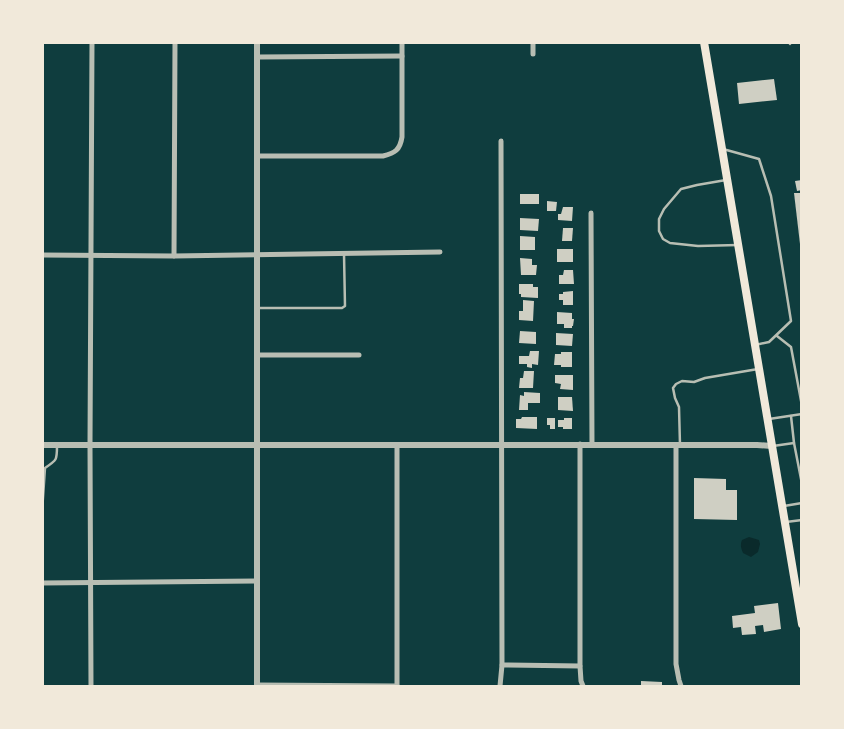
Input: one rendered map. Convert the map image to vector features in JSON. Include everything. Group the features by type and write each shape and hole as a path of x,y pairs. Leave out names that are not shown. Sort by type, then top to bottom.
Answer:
{"main road":[{"path":"704,42 802,624"}],"street":[{"path":"90,686 92,42"},
{"path":"174,256 175,42"},
{"path":"258,42 257,686 397,686 397,445"},
{"path":"257,156 383,156 397,150 401,145 402,137 402,42"},
{"path":"533,42 533,54"},
{"path":"258,57 402,56"},
{"path":"500,686 502,665 501,140"},
{"path":"591,213 592,444"},
{"path":"42,255 174,256 440,252"},
{"path":"257,355 359,356"},
{"path":"580,444 580,666 583,686"},
{"path":"42,445 757,444 772,446"},
{"path":"678,445 676,664 678,680 681,686"},
{"path":"42,583 257,581"},
{"path":"502,665 580,666"}],"lane":[{"path":"722,148 759,159 771,196 791,321 769,342 755,345"},
{"path":"727,180 681,189 664,209 659,219 659,231 663,239 670,243 698,246 738,244"},
{"path":"257,308 342,308 345,306 344,254"},
{"path":"776,336 791,347 802,406"},
{"path":"678,445 679,407 675,398 674,388 676,384 682,380 694,382 705,378 759,368"},
{"path":"768,419 802,414"},
{"path":"791,416 802,484"},
{"path":"772,446 794,443"},
{"path":"45,468 57,458 57,445"},
{"path":"797,461 802,461"},
{"path":"42,465 45,468 42,512"},
{"path":"782,507 802,503"},
{"path":"785,522 802,520"}],"water":[{"path":"749,537 759,540 760,544 758,552 751,557 743,553 741,546 742,540"}],"building":[{"path":"774,79 777,100 739,104 737,83"},
{"path":"802,180 802,190 797,191 795,181"},
{"path":"794,193 802,193 802,244 800,244"},
{"path":"520,194 539,194 539,204 520,204"},
{"path":"547,201 557,202 556,211 547,211"},
{"path":"563,207 573,207 572,221 558,220 558,214 561,214"},
{"path":"520,218 539,219 538,231 520,230"},
{"path":"563,228 573,228 572,241 562,241"},
{"path":"520,236 535,237 535,250 520,250"},
{"path":"557,249 573,249 573,262 557,262"},
{"path":"520,258 532,259 532,265 537,265 536,275 521,275"},
{"path":"564,270 573,270 574,284 559,284 559,275 563,275"},
{"path":"519,284 533,284 533,287 538,287 538,298 521,297 521,294 519,294"},
{"path":"573,291 573,305 563,305 563,300 559,300 559,294"},
{"path":"523,300 534,301 533,321 519,320 519,311 523,311"},
{"path":"557,312 572,313 572,319 574,319 572,328 564,328 564,324 557,324"},
{"path":"520,331 536,332 536,344 519,343"},
{"path":"556,333 573,334 572,346 556,345"},
{"path":"530,351 539,351 538,365 532,364 532,368 527,367 527,364 519,364 519,356 529,356"},
{"path":"561,352 572,352 572,367 554,365 555,354 561,354"},
{"path":"524,371 534,371 533,388 519,388 520,378 523,378"},
{"path":"555,375 573,375 573,390 560,389 561,384 555,383"},
{"path":"524,392 540,393 540,403 528,403 528,410 519,410 520,395 524,396"},
{"path":"558,397 572,397 573,411 558,410"},
{"path":"522,417 537,417 537,429 516,428 516,419 521,419"},
{"path":"547,418 555,418 555,429 550,429 550,425 547,425"},
{"path":"564,418 572,418 572,429 558,427 558,420 564,420"},
{"path":"694,478 726,479 726,490 737,490 737,520 694,519"},
{"path":"778,603 781,629 764,632 763,625 755,626 756,634 742,635 741,627 733,628 732,616 755,613 754,606"},
{"path":"641,681 662,682 662,686 641,686"}]}
